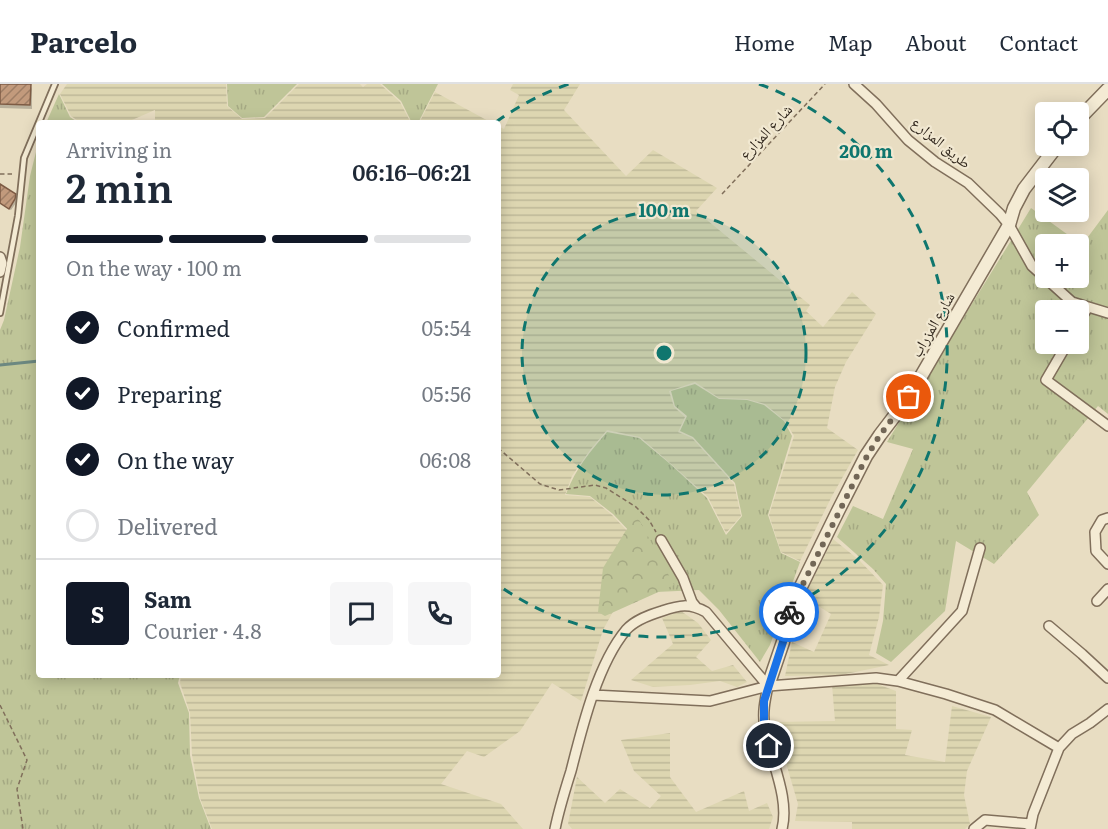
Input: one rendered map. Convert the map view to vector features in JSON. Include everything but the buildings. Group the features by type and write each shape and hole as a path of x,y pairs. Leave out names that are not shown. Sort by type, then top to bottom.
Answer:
{"street":[{"name":"طريق المزارع","path":"854,84 876,104 908,140 935,162 968,183 1000,214 1009,225 1032,266 1070,300"},
{"path":"1089,109 1108,89"},
{"name":"شارع المزراب","path":"768,686 783,642 788,612 847,493 880,435 909,397 1009,225 1014,208 1024,189 1049,156"},
{"path":"0,257 2,263 0,272"},
{"name":"طريق المزارع","path":"1089,307 1108,313"},
{"path":"1061,354 1046,380 1108,426"},
{"path":"1108,518 1102,520 1095,532 1096,551 1108,564"},
{"path":"662,540 696,607"},
{"path":"898,681 962,612 980,548"},
{"path":"1097,601 1108,589"},
{"path":"555,829 583,723 599,679 614,650 635,622 679,605 696,607 706,612 768,686"},
{"path":"1049,626 1108,678"},
{"path":"593,695 710,702 768,686 876,678 898,681 995,710 1059,748"},
{"path":"768,686 764,701 764,726 783,803 785,817 782,829"},
{"path":"974,829 985,820 1031,827 1033,814 1059,748 1072,734 1108,709"}],"lane":[{"path":"40,120 55,84"},
{"path":"0,313 18,216 24,158 36,129"}],"path":[{"name":"شارع المزارع","path":"722,194 825,84"},
{"path":"0,174 22,174"},
{"path":"501,451 540,484 559,490 595,485 606,488 636,507 649,520 662,540"},
{"path":"0,705 27,760 17,789 23,829"}],"shaded area":[{"path":"67,84 226,84 227,106 242,119 265,118 299,84 360,84 363,87 367,84 380,84 400,102 409,120 155,120 155,110 132,120 77,120 71,116 60,94"},
{"path":"513,84 580,84 564,110 626,176 653,150 717,188 696,211 810,305 806,311 823,327 852,292 876,314 846,362 835,387 827,428 858,450 800,561 781,552 769,515 794,436 785,421 765,404 747,399 719,398 695,382 669,391 674,407 685,417 678,432 692,438 734,484 741,516 726,533 708,497 640,437 607,430 572,476 565,495 590,497 632,536 615,608 603,630 581,701 552,683 520,731 484,757 467,751 441,784 501,804 523,829 212,829 200,798 192,755 190,713 180,683 181,678 501,678 501,128 504,129 519,95 510,90"},
{"path":"435,92 486,120 421,120"},
{"path":"833,539 859,560 883,585 879,617 869,655 889,665 841,675 785,676 792,642 814,652 831,614 804,597"},
{"path":"681,611 698,623 711,640 696,657 712,671 733,665 747,682 737,687 720,681 653,687 631,680 673,644 662,618"},
{"path":"877,684 896,691 896,729 912,730 905,755 945,762 952,706 991,717 967,771 964,795 970,824 965,829 852,829 852,822 795,821 798,804 774,722 835,721 832,685"},
{"path":"670,733 670,777 696,812 744,791 749,811 767,803 773,817 769,829 572,829 568,824 577,777 605,803 620,789 650,808 661,796 634,771 621,740"}],"green space":[{"path":"227,84 297,84 264,117 242,118 228,106"},
{"path":"382,84 438,84 420,120 410,120 401,101"},
{"path":"59,94 70,117 74,120 47,120"},
{"path":"36,152 36,678 179,678 178,683 189,713 190,755 199,798 211,829 0,829 0,330 20,247 30,176"},
{"path":"1031,208 1035,211 1035,222 1050,222 1067,234 1035,234 1035,288 1089,288 1089,236 1108,210 1108,414 1098,406 1027,492 1039,515 994,564 956,541 945,611 891,662 876,653 883,621 886,584 873,569 837,537 853,506 883,519 913,449 887,442"},
{"path":"695,384 719,399 747,400 764,405 784,421 792,436 768,515 781,553 800,562 770,645 760,662 719,610 699,590 656,592 633,535 613,514 590,496 566,494 579,468 607,432 639,438 707,498 726,535 742,516 735,483 693,437 680,431 687,416 675,406 671,391"},
{"path":"636,514 674,585 605,616 598,612 603,568"}],"waterway":[{"path":"0,365 36,361"}],"way so far":[{"path":"789,612 867,456 909,397"}],"route":[{"path":"769,746 764,726 764,701 783,642 789,612"}]}
